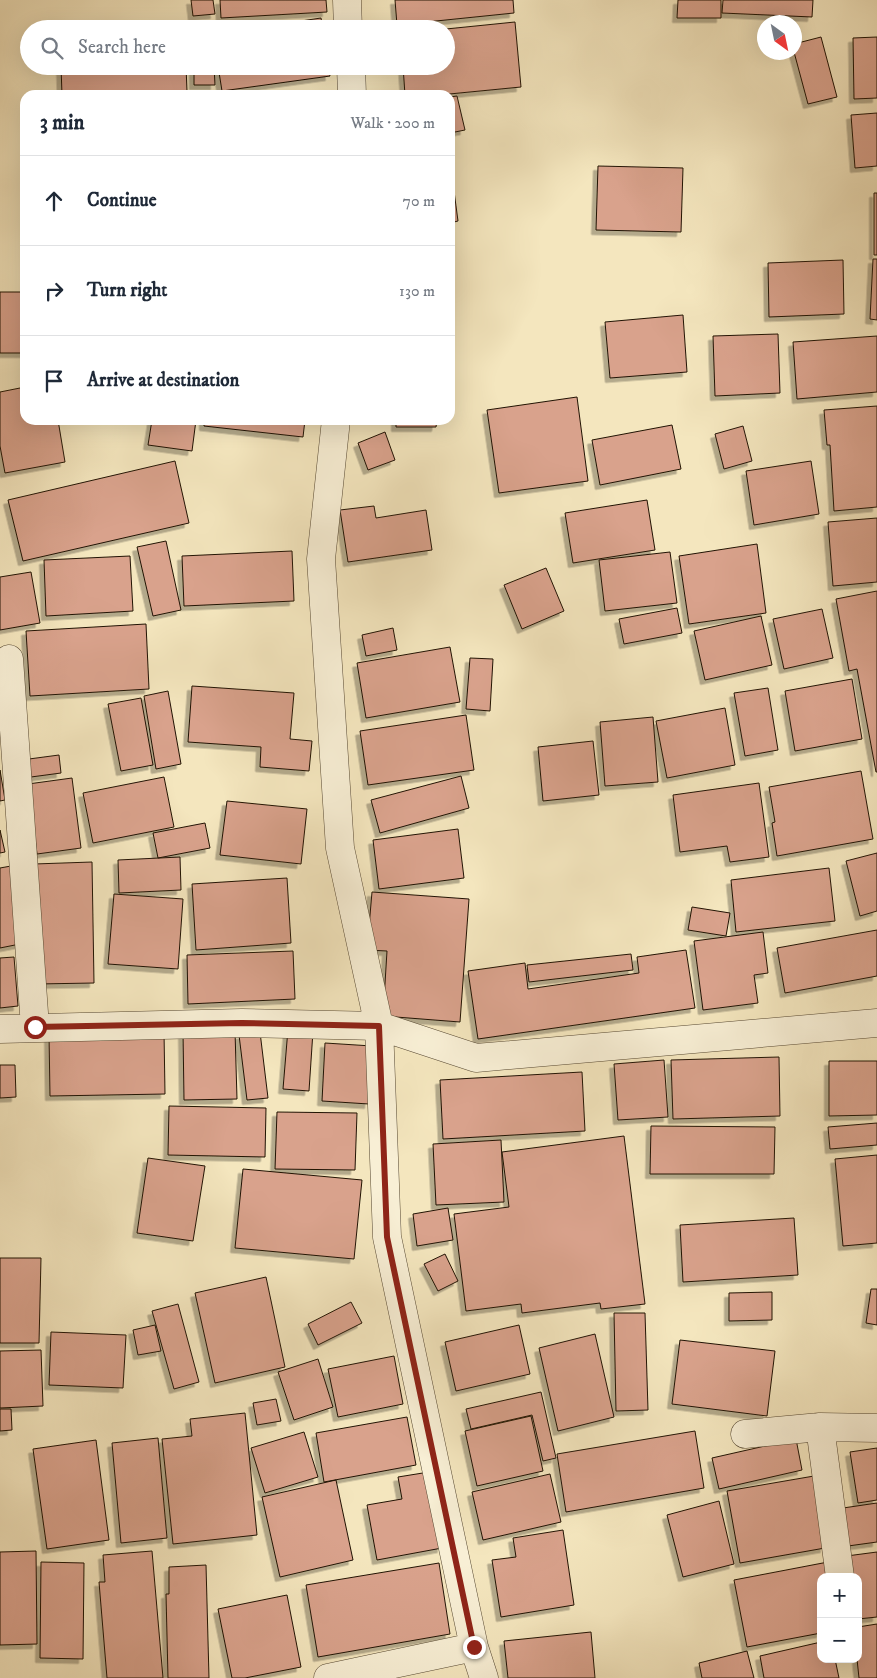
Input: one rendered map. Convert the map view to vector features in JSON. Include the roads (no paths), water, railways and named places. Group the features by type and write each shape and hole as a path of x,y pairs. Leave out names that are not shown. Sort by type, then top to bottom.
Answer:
{"street":[{"path":"347,0 348,20"},
{"path":"351,75 352,90"},
{"path":"335,425 321,559 340,848 379,1026 387,1237 474,1647 484,1678"},
{"path":"8,659 35,1027"},
{"path":"0,1028 242,1023 379,1026 476,1058 877,1023"},
{"path":"745,1434 820,1427 877,1428"},
{"path":"820,1427 839,1573"},
{"path":"328,1678 474,1647"}]}
